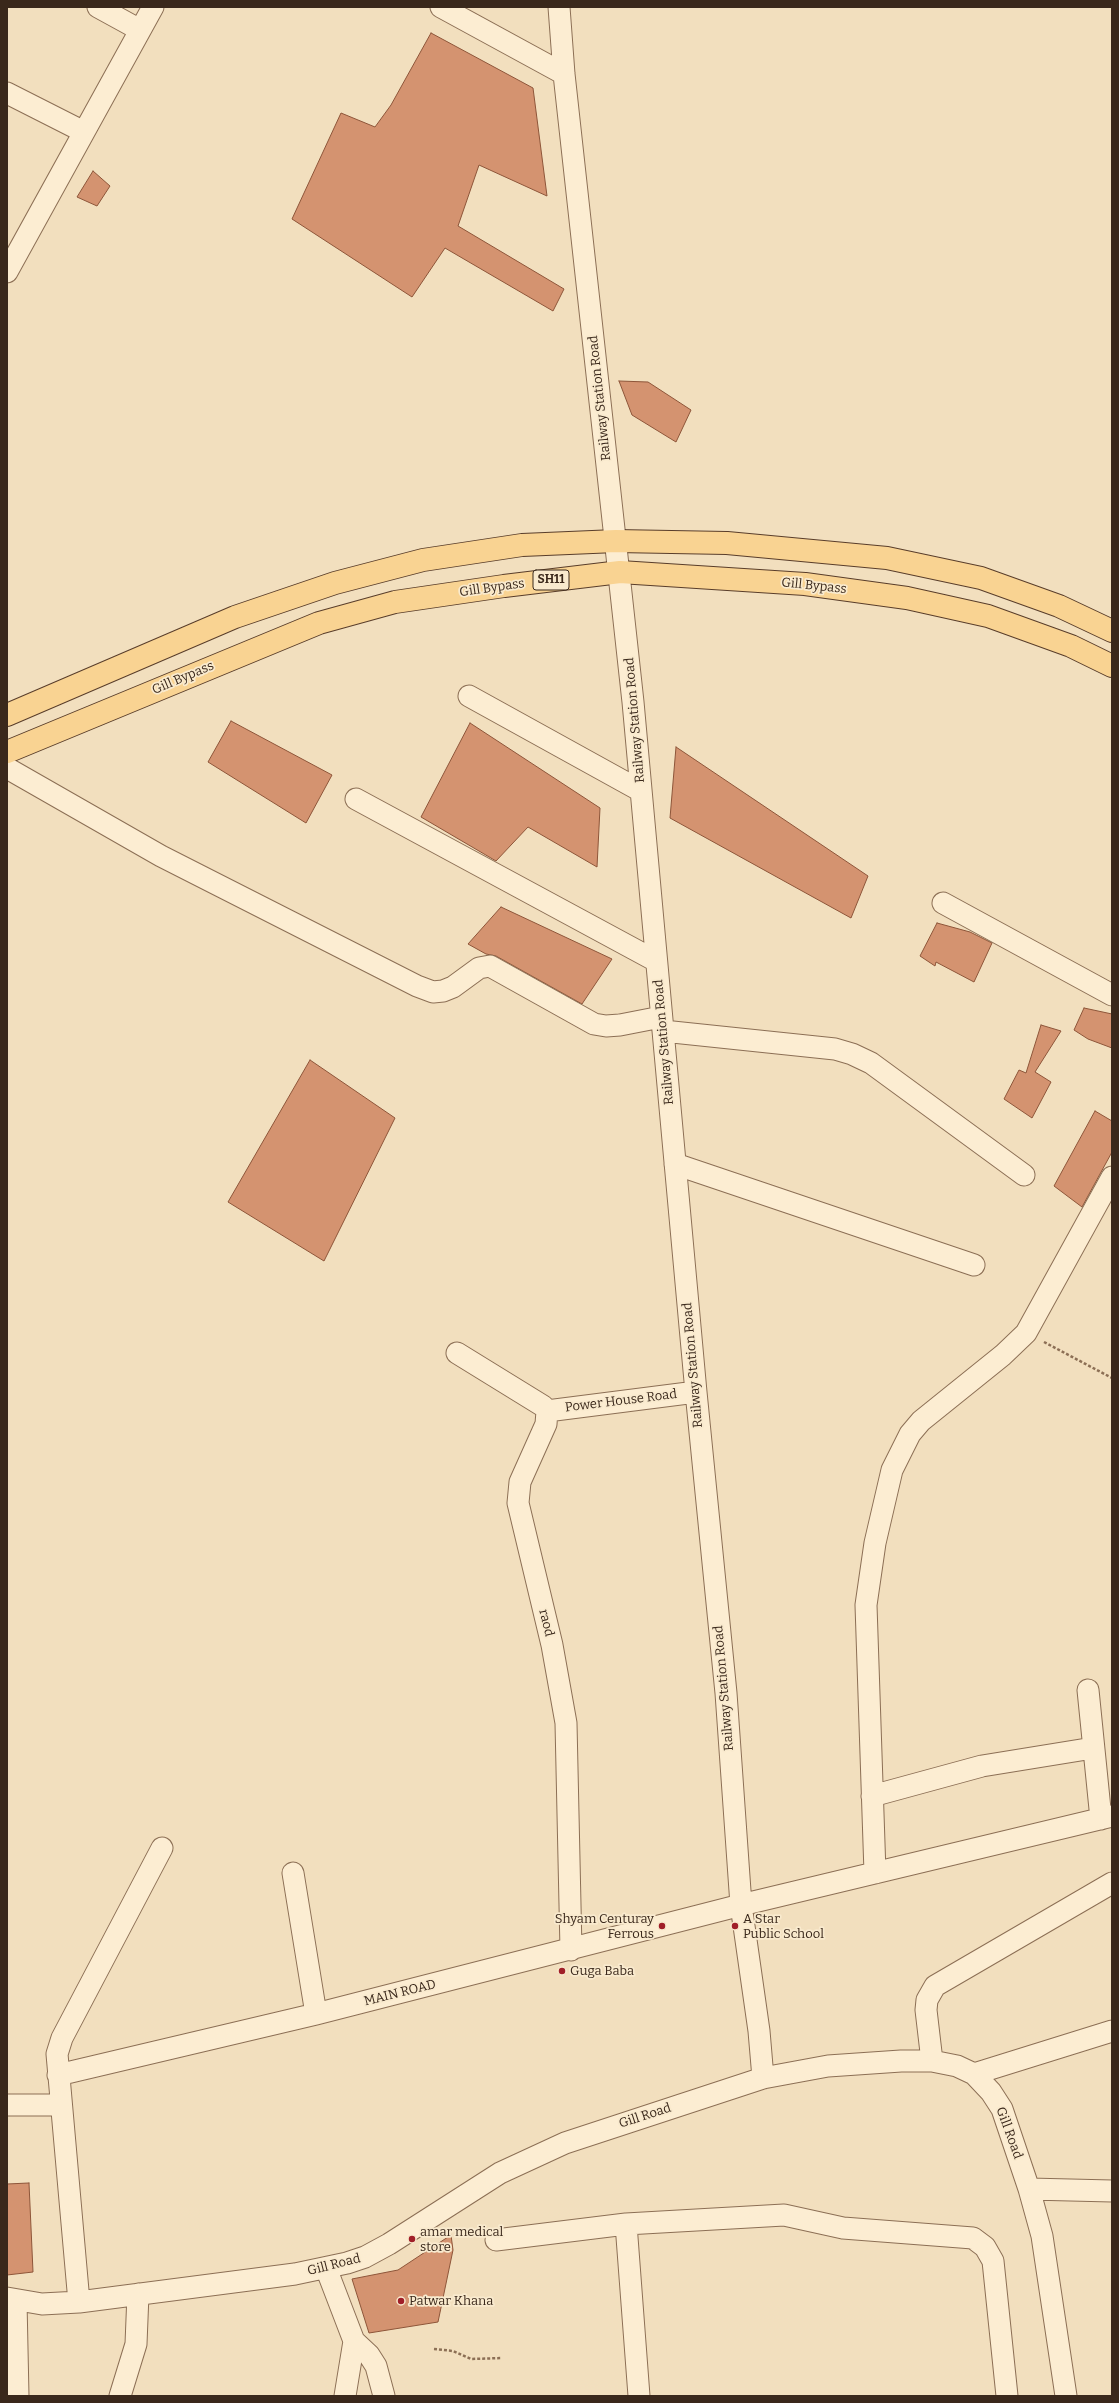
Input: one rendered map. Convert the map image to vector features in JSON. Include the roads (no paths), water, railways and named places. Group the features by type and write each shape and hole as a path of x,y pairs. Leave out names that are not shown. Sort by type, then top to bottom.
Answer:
{"main road":[{"path":"7,715 235,617 335,583 423,560 522,545 616,541 727,543 887,558 980,578 1059,606 1112,631"},
{"name":"Gill Bypass","path":"7,752 319,623 395,602 504,586 620,572 805,584 908,598 988,616 1071,646 1112,666"}],"street":[{"path":"98,7 140,30"},
{"path":"7,272 153,7"},
{"path":"441,7 564,74"},
{"name":"Railway Station Road","path":"560,7 564,74 620,572 641,791 696,1392 726,1693 741,1905 759,2031 763,2078"},
{"path":"7,93 84,132"},
{"path":"469,696 641,791"},
{"path":"7,768 161,856 417,986 434,992 443,991 453,987 479,968 490,966 594,1024 662,1024 835,1049 852,1054 871,1063 1024,1175"},
{"path":"356,799 656,961"},
{"path":"943,903 1112,995"},
{"path":"675,1164 974,1265"},
{"path":"875,1873 866,1605 875,1543 892,1470 910,1434 921,1421 1003,1355 1026,1333 1112,1177"},
{"path":"457,1353 543,1406 547,1410"},
{"name":"Power House Road","path":"547,1410 696,1392"},
{"name":"raod","path":"547,1410 546,1424 520,1482 518,1503 553,1652 566,1722 571,1950"},
{"path":"1088,1690 1093,1748 1106,1817"},
{"path":"872,1796 982,1766 1093,1748"},
{"name":"MAIN ROAD","path":"58,2075 316,2014 571,1950 741,1905 1106,1817"},
{"path":"79,2302 57,2054 62,2038 162,1848"},
{"path":"293,1873 316,2014"},
{"path":"932,2061 926,2010 927,2000 936,1986 1112,1883"},
{"path":"974,2074 1112,2030"},
{"name":"Gill Road","path":"12,2299 42,2304 79,2302 326,2268 365,2257 500,2173 531,2157 565,2143 635,2119 763,2078 828,2066 901,2061 932,2061 958,2066 974,2074 991,2092 1002,2110 1029,2189 1042,2236 1066,2396"},
{"path":"7,2105 61,2105"},
{"path":"1029,2189 1112,2191"},
{"path":"496,2240 626,2224 784,2215 843,2228 973,2238 985,2246 993,2261 1007,2396"},
{"path":"626,2224 639,2396"},
{"path":"326,2268 354,2341 369,2355 376,2366 384,2396"},
{"path":"120,2396 136,2344 138,2294"},
{"path":"12,2299 18,2396"},
{"path":"345,2396 354,2341"}],"place":[{"name":"Shyam Centuray Ferrous","path":"662,1926"},
{"name":"A Star Public School","path":"735,1926"},
{"name":"Guga Baba","path":"562,1971"},
{"name":"amar medical store","path":"412,2239"},
{"name":"Patwar Khana","path":"401,2301"}]}
